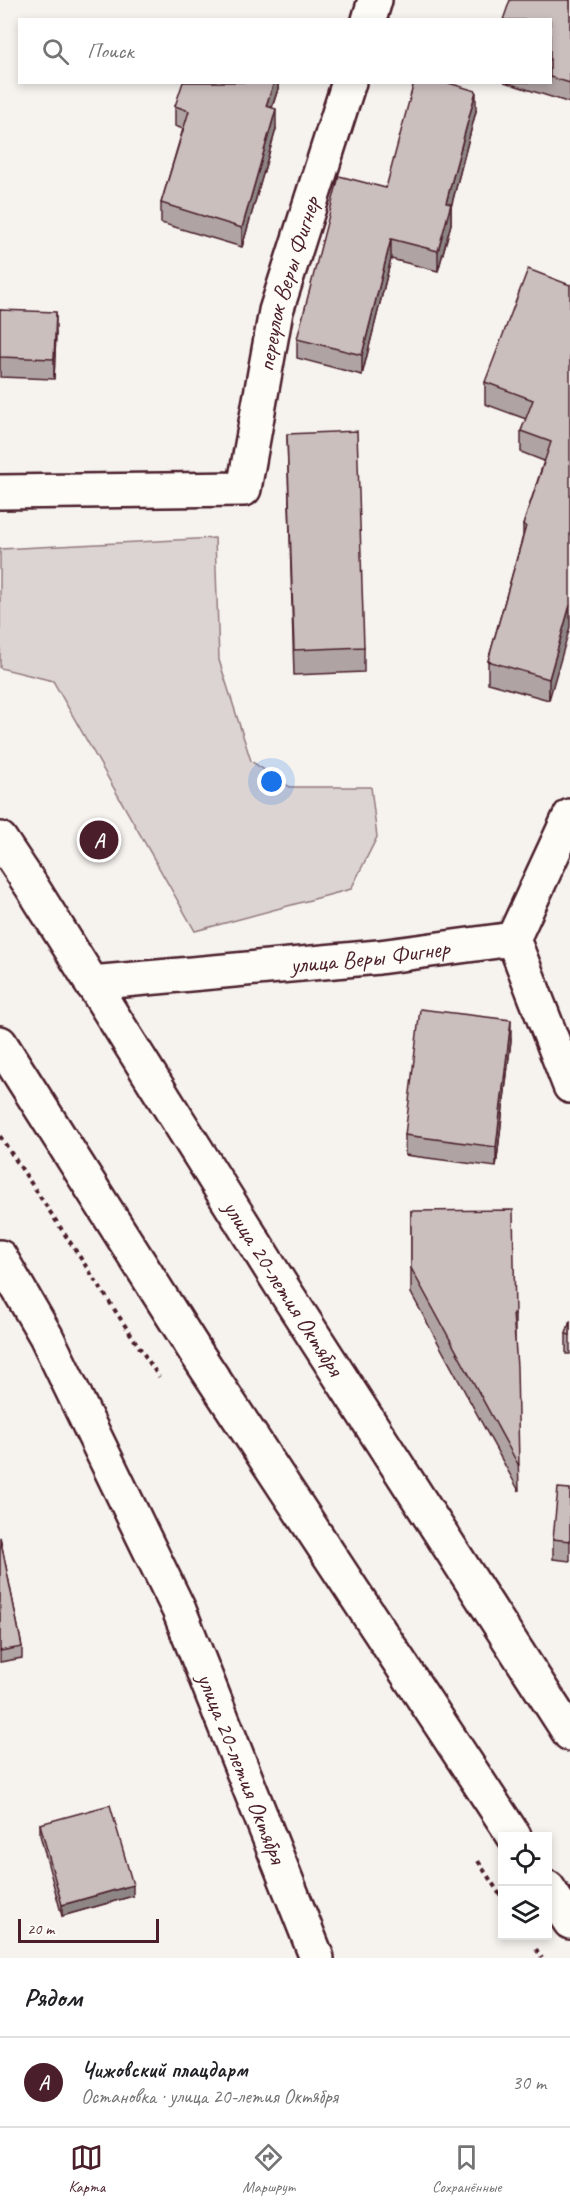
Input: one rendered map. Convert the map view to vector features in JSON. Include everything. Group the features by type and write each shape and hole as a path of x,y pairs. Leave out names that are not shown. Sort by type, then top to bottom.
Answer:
{"street":[{"path":"370,18 375,0"},
{"name":"переулок Веры Фигнер","path":"0,492 244,489 276,311 348,84"},
{"path":"570,816 513,939 570,1086"},
{"name":"улица 20-летия Октября","path":"0,839 32,886 281,1285 570,1734"},
{"name":"улица Веры Фигнер","path":"92,983 379,957 513,939"},
{"path":"2,1051 196,1354 511,1832"},
{"name":"улица 20-летия Октября","path":"0,1257 46,1336 179,1610 316,1958"},
{"path":"552,1894 570,1922"}],"shaded area":[{"path":"215,538 219,660 251,761 290,787 371,787 377,837 351,889 195,931 53,681 0,668 0,549"}],"building":[{"path":"510,0 570,0 570,83 552,78 552,18 504,18"},
{"path":"182,84 273,84 266,106 276,109 242,228 161,203 189,111 175,106"},
{"path":"413,84 452,84 476,91 446,203 451,204 438,251 391,239 362,355 297,339 339,176 386,188"},
{"path":"528,269 570,285 570,605 549,679 488,661 526,526 523,525 551,442 521,431 533,400 485,382"},
{"path":"0,310 56,312 54,359 0,357"},
{"path":"357,431 364,647 294,650 287,434"},
{"path":"420,1009 511,1020 496,1147 405,1135"},
{"path":"513,1210 515,1314 513,1313 517,1367 519,1466 411,1268 411,1211"},
{"path":"570,1321 570,1335 566,1334"},
{"path":"558,1488 570,1489 570,1541 553,1539"},
{"path":"0,1537 22,1647 0,1651"},
{"path":"110,1805 133,1885 62,1905 40,1824"}],"place":[{"name":"Чижовский плацдарм","path":"99,840"}]}
